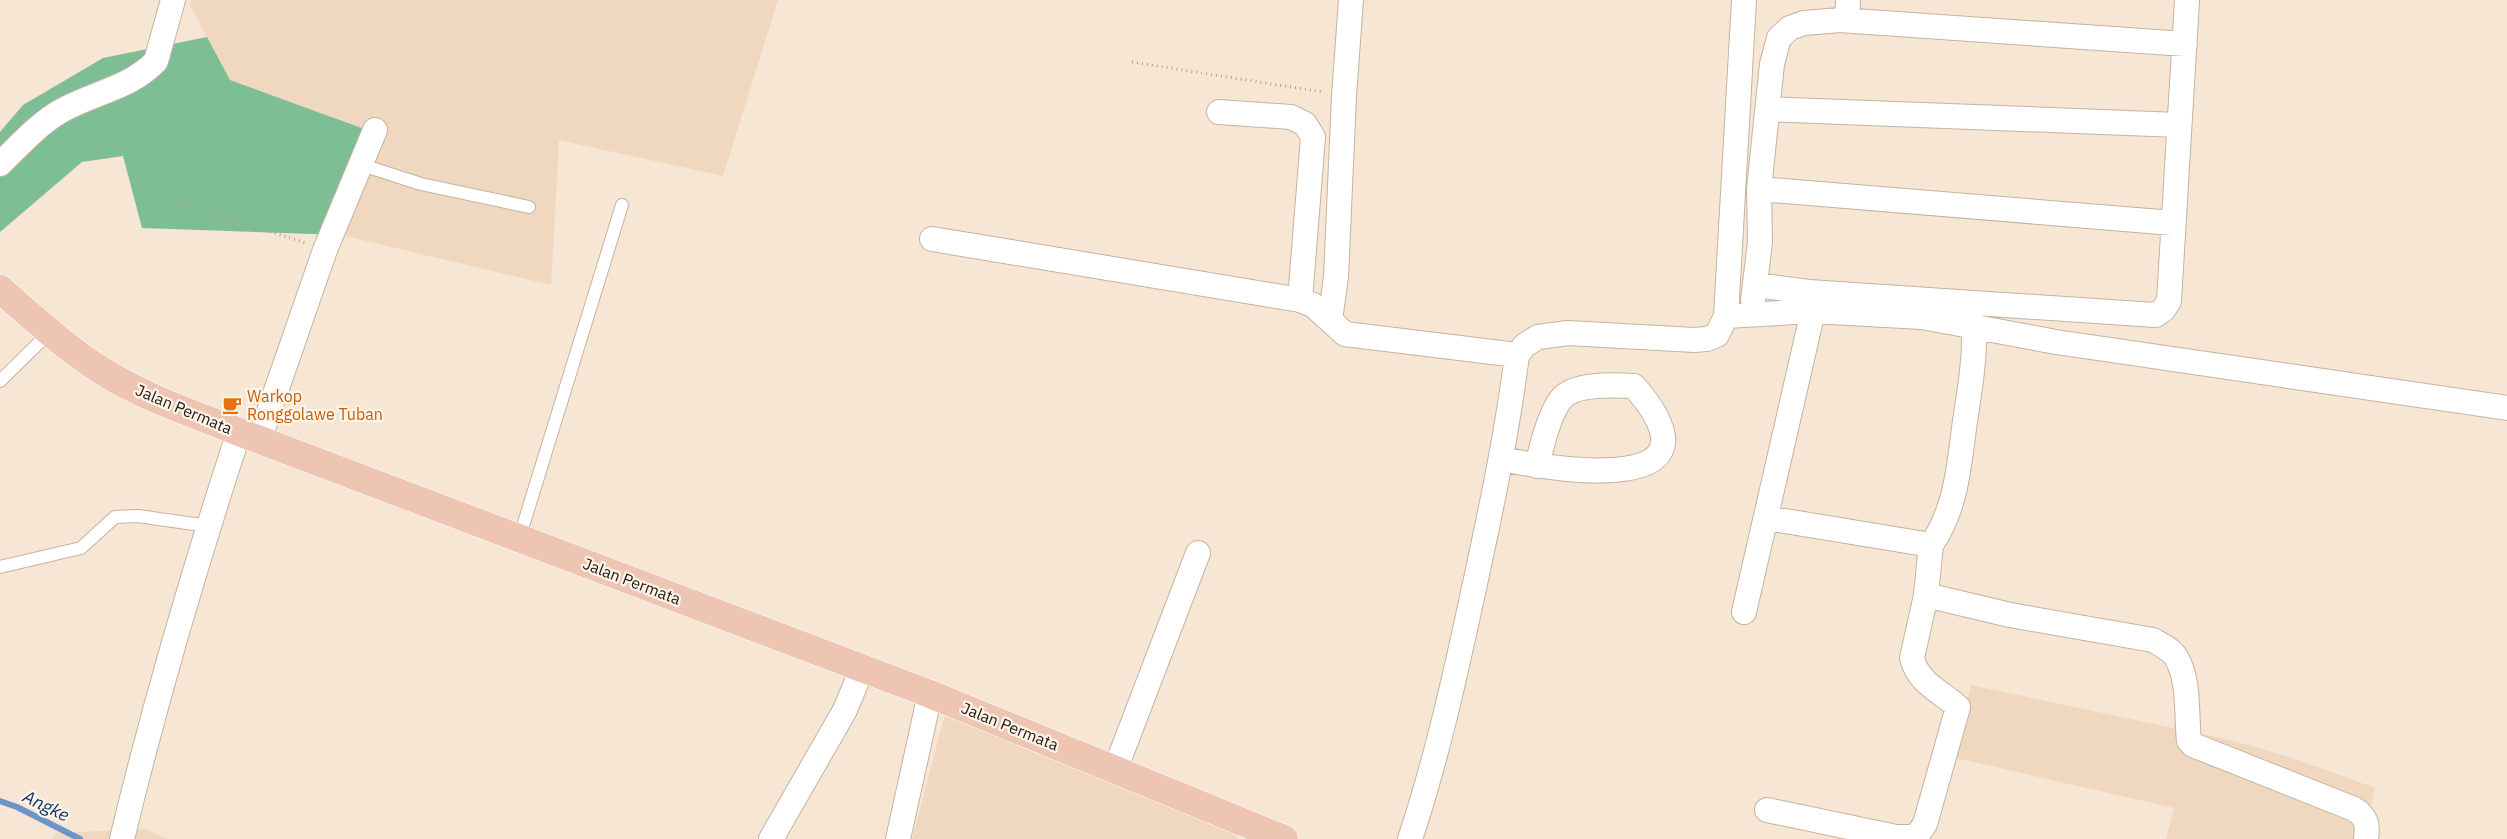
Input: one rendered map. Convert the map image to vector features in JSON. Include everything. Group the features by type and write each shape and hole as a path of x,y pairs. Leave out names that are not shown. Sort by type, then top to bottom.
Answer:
{"main road":[{"name":"Jalan Permata","path":"0,289 81,357 106,373 151,396 249,436 930,694 1284,839"}],"street":[{"path":"0,164 29,136 61,111 134,79 150,68 156,61 173,0"},
{"path":"1330,320 1336,277 1344,96 1351,0"},
{"path":"1410,839 1429,783 1451,695 1502,460 1517,355 1525,345 1538,337 1568,333 1694,340 1707,339 1717,335 1726,316 1744,0"},
{"path":"1756,285 1809,292 2156,315 2163,310 2169,301 2178,125 2187,0"},
{"path":"1750,315 1756,285 1760,242 1758,189 1772,64 1779,38 1790,28 1844,10 2185,44"},
{"path":"1768,109 2178,125"},
{"path":"1220,112 1290,118 1305,124 1313,137 1300,300"},
{"path":"122,839 145,743 208,526 249,436 375,130"},
{"path":"1758,189 2173,223"},
{"path":"932,239 1300,300 1312,305 1345,334 1517,355"},
{"path":"1726,316 1813,311 1922,317 2056,342 2507,408"},
{"path":"1744,612 1813,311"},
{"path":"1767,810 1896,837 1916,837 1925,824 1958,707 1923,680 1914,668 1912,658 1926,595 1932,545 1942,529 1956,492 1975,354 1974,326"},
{"path":"1502,460 1537,466 1598,471 1635,468 1655,458 1664,443 1664,434 1644,397 1634,386 1613,385 1576,390 1562,398 1548,424 1537,466"},
{"path":"1767,518 1932,545"},
{"path":"1115,770 1198,553"},
{"path":"1926,595 2010,615 2153,640 2167,648 2177,658 2183,677 2189,741 2193,745 2354,809 2362,814 2366,820 2366,839"},
{"path":"771,839 844,710 862,668"},
{"path":"898,839 930,694"}],"lane":[{"path":"362,165 421,184 529,208"},
{"path":"519,539 622,205"},
{"path":"0,381 51,331"},
{"path":"0,566 81,548 115,517 138,516 208,526"}],"path":[{"path":"1132,62 1344,96"},
{"path":"170,200 325,250"}],"shaded area":[{"path":"191,0 778,0 723,176 559,140 551,285 341,235 367,130 230,80 190,6"},
{"path":"1971,685 2234,741 2293,758 2375,788 2364,839 2166,839 2174,808 1952,757"},
{"path":"945,714 1241,825 1236,839 912,839"},
{"path":"145,829 168,839 53,839 56,833"}],"green space":[{"path":"207,37 230,80 367,130 341,235 142,228 123,156 82,162 0,232 0,132 23,105 103,58"}],"waterway":[{"name":"Angke","path":"0,801 17,807 80,839"}],"place":[{"name":"Warkop Ronggolawe Tuban","path":"232,405"}]}
